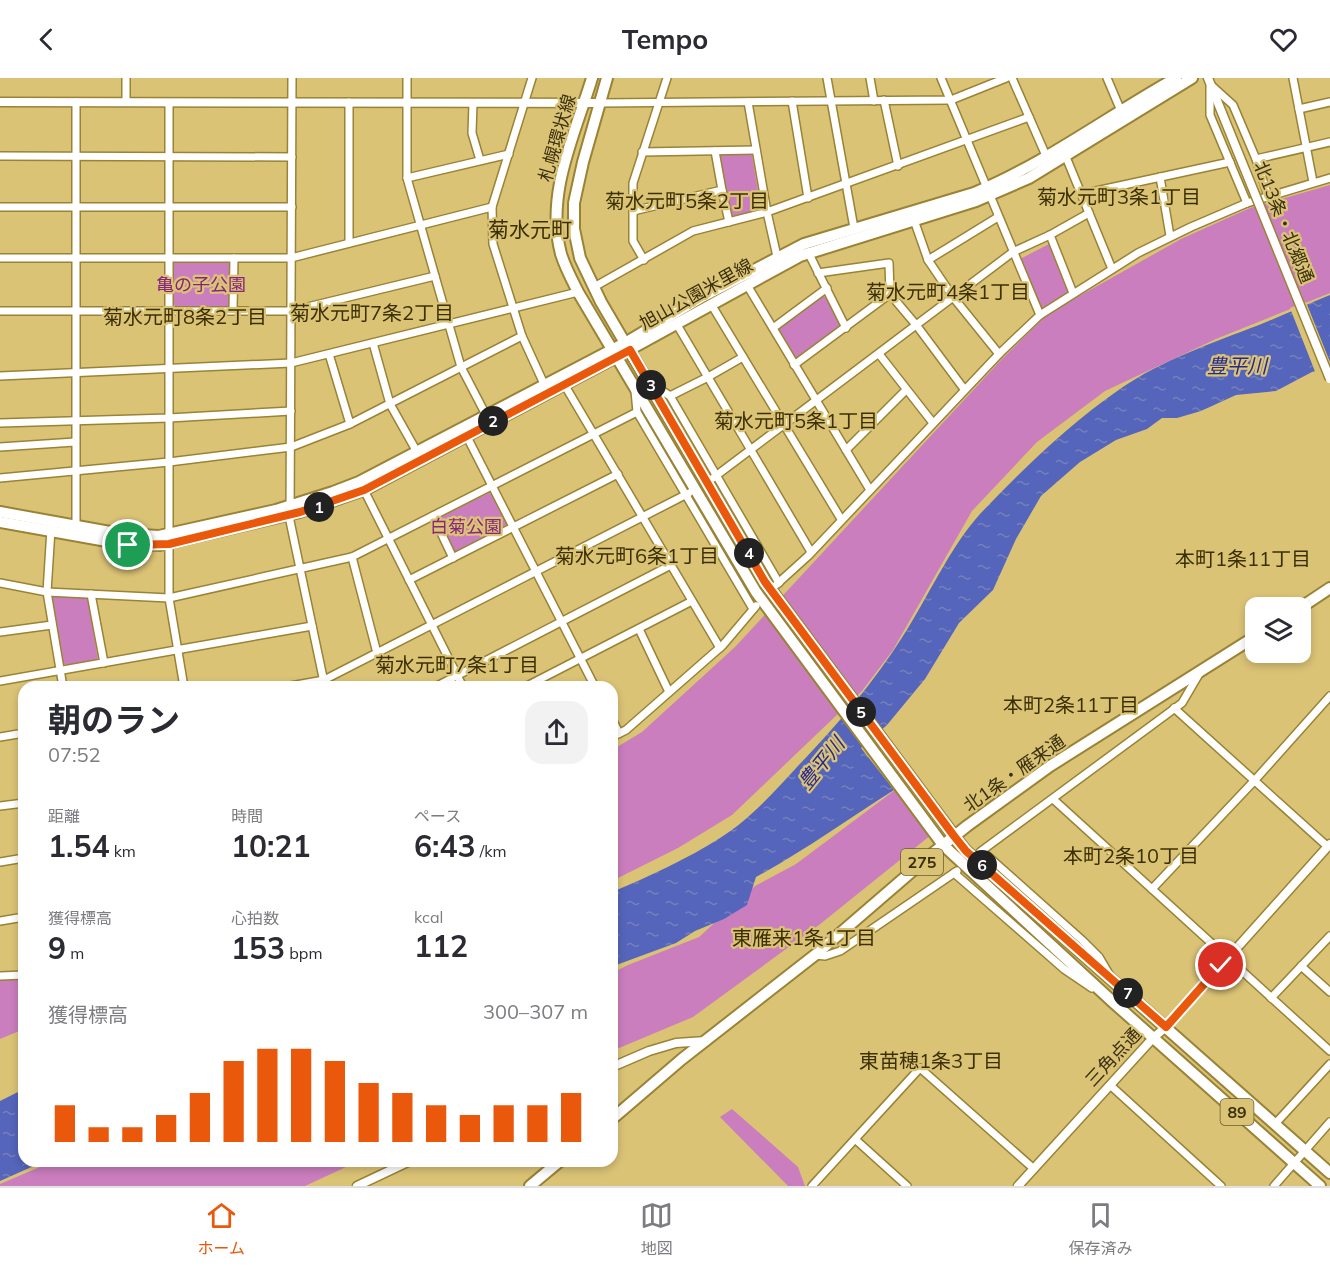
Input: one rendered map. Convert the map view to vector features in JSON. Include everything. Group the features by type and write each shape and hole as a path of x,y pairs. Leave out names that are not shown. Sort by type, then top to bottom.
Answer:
{"main road":[{"name":"札幌環状線","path":"592,78 558,188 557,213 561,254 578,292 756,592 943,845 1114,1003 1320,1186"},
{"name":"札幌環状線","path":"607,78 575,189 576,243 584,270 765,582 966,851 1330,1173"},
{"name":"旭山公園米里線","path":"627,346 702,297 854,228 988,192 1176,78"},
{"name":"旭山公園米里線","path":"806,249 914,220 1029,178 1192,78"},
{"name":"旭山公園米里線","path":"290,510 359,482 417,452 564,384 614,353 747,285 779,262"},
{"name":"旭山公園米里線","path":"0,512 128,545 169,539 290,510 332,503 364,490 464,432 486,415 544,384 614,353"},
{"name":"旭山公園米里線","path":"0,522 76,526 169,539"},
{"path":"1311,601 1330,588"},
{"name":"北1条・雁来通","path":"618,1114 682,1059 708,1041 815,955 954,836 1050,766 1245,643"},
{"path":"530,1186 553,1167"}],"street":[{"path":"126,78 126,102"},
{"path":"292,78 290,510 324,681"},
{"path":"407,78 407,178 461,367 486,415"},
{"path":"532,78 492,207 493,244 522,336 544,384"},
{"path":"644,260 633,242 633,183 667,78"},
{"path":"827,78 854,228"},
{"path":"870,78 874,100"},
{"path":"941,78 1041,315"},
{"path":"0,102 658,103 951,100 1006,78"},
{"path":"1012,78 1047,158"},
{"path":"1107,78 1121,111"},
{"path":"1293,78 1313,182"},
{"path":"1209,81 1233,105 1256,159 1268,196"},
{"path":"1209,81 1210,115 1247,203"},
{"name":"北13条・北郷通","path":"1209,81 1330,379"},
{"path":"884,100 898,166"},
{"path":"792,101 808,198"},
{"path":"76,102 76,526"},
{"path":"349,102 349,243"},
{"path":"748,102 767,212 779,262"},
{"path":"1299,109 1330,102"},
{"path":"169,103 169,598 183,681"},
{"path":"473,103 472,134 480,160"},
{"path":"594,287 693,231 767,212 1029,117"},
{"path":"1256,159 1330,142"},
{"path":"715,150 729,222"},
{"path":"642,152 756,150"},
{"path":"407,178 509,154"},
{"path":"0,156 292,156"},
{"path":"1066,157 1112,269"},
{"path":"1082,194 1230,162"},
{"path":"1160,177 1170,237"},
{"path":"649,382 670,396 777,584 811,552 964,389 1041,315 1112,269 1170,237 1247,203 1330,178"},
{"path":"633,211 722,190"},
{"path":"0,207 292,207"},
{"path":"0,258 291,258 492,207"},
{"path":"715,477 1013,252 1089,213"},
{"path":"927,260 998,217"},
{"path":"914,220 927,260 999,354"},
{"path":"1050,235 1073,293"},
{"path":"806,249 846,328"},
{"path":"233,310 234,258"},
{"path":"818,273 889,263 890,294 964,389"},
{"path":"0,311 291,310 435,276"},
{"path":"747,285 870,490"},
{"path":"773,328 826,288"},
{"path":"0,376 291,363 578,292"},
{"path":"794,365 890,294"},
{"path":"711,304 842,519"},
{"path":"676,323 811,552"},
{"path":"0,478 169,462 291,447 350,424 522,336"},
{"path":"373,343 390,404 417,452"},
{"path":"329,354 350,424"},
{"path":"879,354 933,423"},
{"path":"670,396 743,357"},
{"path":"564,384 720,648"},
{"path":"619,733 720,648 754,608 637,412 634,386"},
{"path":"846,450 906,390"},
{"path":"0,423 169,418 291,411"},
{"path":"0,583 47,592 169,598 352,557 637,412"},
{"path":"464,432 592,681"},
{"path":"0,447 75,442"},
{"path":"409,580 618,474"},
{"path":"364,490 460,681"},
{"path":"330,681 376,653 688,494"},
{"path":"433,516 453,558"},
{"path":"51,526 47,592 62,681"},
{"path":"352,557 376,653"},
{"path":"447,681 671,565"},
{"path":"91,594 104,663"},
{"path":"537,681 693,601"},
{"path":"0,633 52,625"},
{"path":"0,681 312,626"},
{"path":"639,629 669,692"},
{"path":"1113,979 1099,957 1087,945 981,852 1182,702 1201,672"},
{"path":"1152,889 1255,780 1330,696"},
{"path":"1174,708 1329,846"},
{"path":"0,737 18,734"},
{"path":"1053,800 1330,1051"},
{"path":"0,806 18,804"},
{"name":"三角点通","path":"1018,1186 1153,1038 1166,1027 1329,846"},
{"path":"0,862 18,859"},
{"path":"815,955 825,956 840,951 955,872 1064,969 1114,1003"},
{"path":"0,921 18,918"},
{"path":"1271,998 1330,936"},
{"path":"1301,966 1330,992"},
{"path":"0,976 18,975"},
{"path":"618,1064 649,1051 676,1043 708,1041"},
{"path":"1275,1124 1330,1064"},
{"path":"812,1186 920,1068 1034,1169"},
{"path":"1110,1086 1221,1186"},
{"path":"1274,1186 1330,1122"},
{"path":"856,1140 907,1186"},
{"path":"357,1186 397,1167"}],"green space":[{"path":"720,154 752,155 761,209 729,215 718,156"},
{"path":"1330,185 1330,293 1216,339 1105,391 1037,442 972,511 893,650 862,691 732,815 678,848 618,878 618,746 642,732 735,647 1002,359 1049,313 1181,239 1250,208"},
{"path":"1049,244 1070,293 1042,308 1021,261 1022,258"},
{"name":"亀の子公園","path":"175,262 228,262 230,264 230,305 228,307 175,306 173,303 173,264"},
{"path":"823,296 841,323 840,327 798,359 795,358 779,331 780,327"},
{"name":"白菊公園","path":"489,493 493,494 508,523 507,526 457,552 454,551 439,520 440,517"},
{"path":"54,596 88,600 98,660 66,665 63,663 52,599"},
{"path":"895,790 931,835 819,925 693,1017 618,1048 618,970 699,937 755,886 796,864"},
{"path":"18,979 18,1032 0,1039 0,980"},
{"path":"732,1109 798,1167 805,1186 788,1186 720,1117"},
{"path":"40,1167 346,1167 305,1186 0,1186 0,1184"}],"water":[{"name":"豊平川","path":"1330,295 1330,367 1312,372 1276,391 1236,395 1201,411 1177,418 1162,418 1147,429 1116,440 1080,462 1041,496 1016,539 993,590 959,623 925,679 887,725 861,748 894,790 809,846 756,877 747,905 676,943 618,965 618,889 707,846 731,831 770,796 867,688 903,636 969,527 1029,464 1082,417 1136,379 1188,353"},
{"path":"18,1092 18,1167 32,1167 0,1181 0,1101"}],"pier":[{"path":"1306,302 1330,362 1330,370 1316,374 1290,308"}],"district":[{"name":"菊水元町3条1丁目","path":"1119,196"},
{"name":"菊水元町5条2丁目","path":"687,200"},
{"name":"菊水元町","path":"530,229"},
{"name":"菊水元町4条1丁目","path":"948,291"},
{"name":"菊水元町7条2丁目","path":"372,312"},
{"name":"菊水元町8条2丁目","path":"185,316"},
{"name":"菊水元町5条1丁目","path":"796,420"},
{"name":"菊水元町6条1丁目","path":"637,555"},
{"name":"本町1条11丁目","path":"1243,558"},
{"name":"菊水元町7条1丁目","path":"457,664"},
{"name":"本町2条11丁目","path":"1071,704"},
{"name":"本町2条10丁目","path":"1131,855"},
{"name":"東雁来1条1丁目","path":"804,937"},
{"name":"東苗穂1条3丁目","path":"931,1060"}],"route":[{"path":"128,545 169,544 264,522 332,503 364,490 630,350 773,594 966,851 1166,1027 1221,965"}]}
